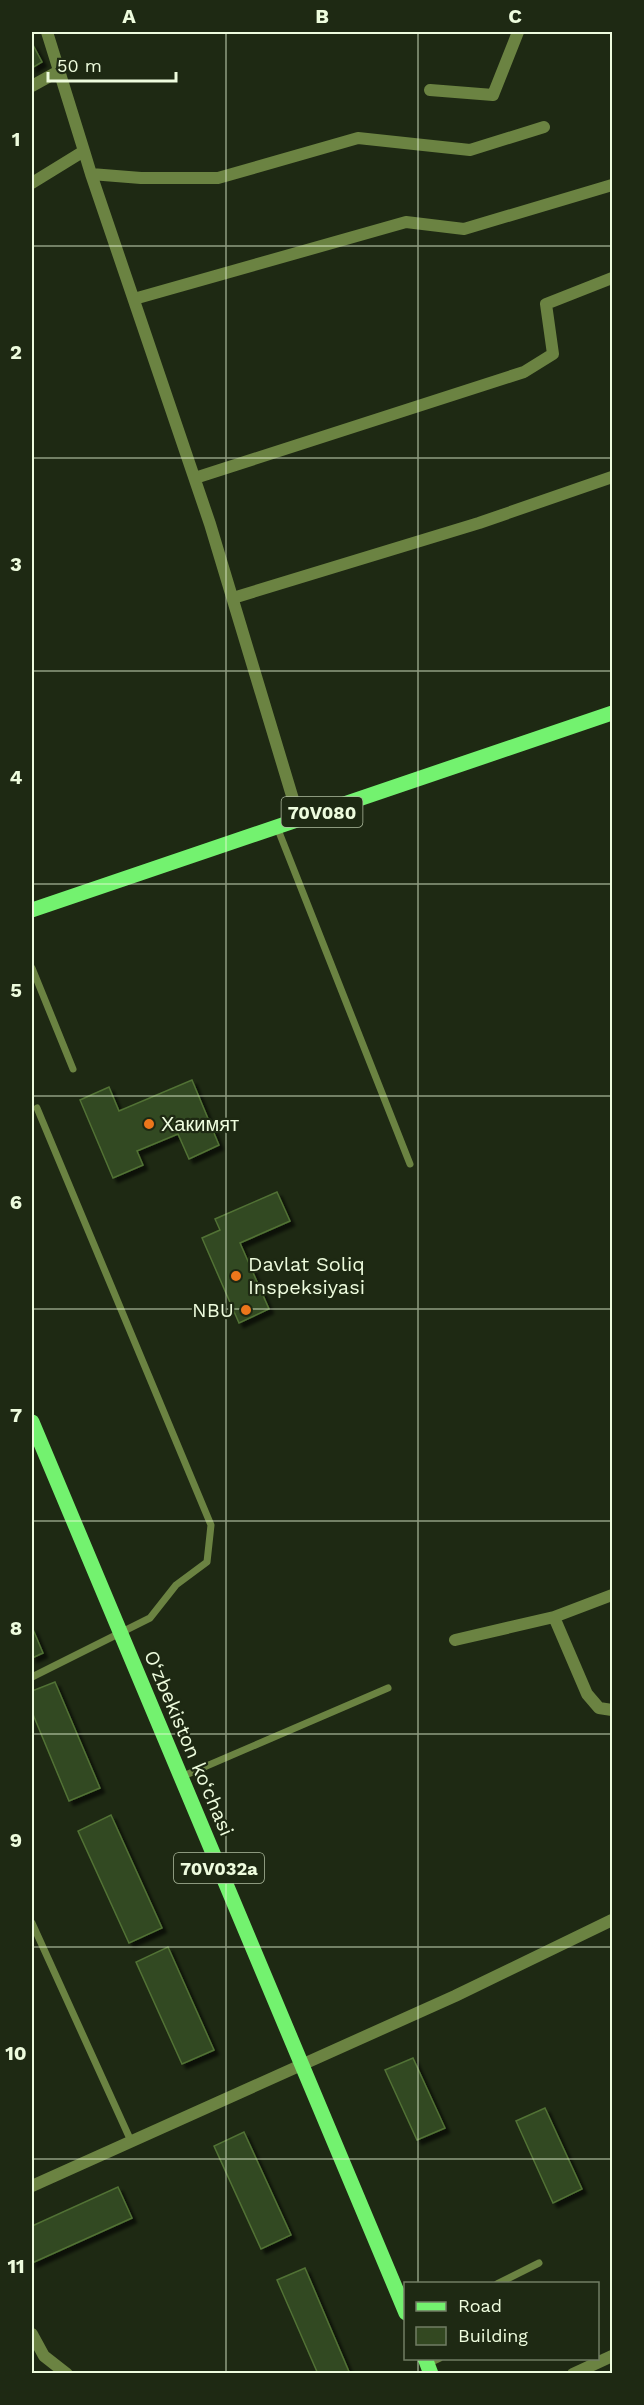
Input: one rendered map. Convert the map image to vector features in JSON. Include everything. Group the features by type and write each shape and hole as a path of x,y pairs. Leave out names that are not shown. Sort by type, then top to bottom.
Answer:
{"main road":[{"name":"70V080","path":"32,910 612,713"},
{"name":"O‘zbekiston ko‘chasi","path":"32,1422 404,2311"}],"street":[{"path":"47,32 91,174 195,478 299,819"},
{"path":"430,90 494,95 518,32"},
{"path":"32,86 59,71"},
{"path":"91,174 141,178 218,178 358,138 470,150 544,127"},
{"path":"32,183 84,151"},
{"path":"134,299 406,222 464,229 612,185"},
{"path":"195,478 524,372 553,354 546,304 612,278"},
{"path":"233,598 479,523 612,477"},
{"path":"455,1640 554,1617 612,1595"},
{"path":"554,1617 586,1694 599,1708 612,1710"},
{"path":"32,2186 455,1996 612,1920"},
{"path":"32,2334 44,2356 66,2373"},
{"path":"573,2373 612,2356"}],"lane":[{"path":"277,827 410,1164"},
{"path":"32,968 73,1069"},
{"path":"32,1677 150,1618 176,1585 207,1562 211,1525 37,1108"},
{"path":"181,1777 388,1688"},
{"path":"32,1923 131,2141"},
{"path":"499,2282 538,2263"}],"building":[{"path":"32,43 42,62 32,68"},
{"path":"192,1080 219,1145 189,1159 178,1134 137,1151 143,1165 113,1178 80,1100 109,1087 119,1111"},
{"name":"Davlat Soliq Inspeksiyasi","path":"277,1192 290,1221 240,1243 269,1309 239,1323 202,1238 220,1230 215,1219"},
{"path":"32,1627 43,1653 32,1658"},
{"path":"55,1682 100,1788 69,1801 32,1712 32,1691"},
{"path":"111,1815 162,1928 129,1943 78,1831"},
{"path":"168,1947 214,2050 182,2064 136,1962"},
{"path":"413,2058 445,2128 417,2140 385,2070"},
{"path":"545,2108 582,2189 553,2203 516,2121"},
{"path":"244,2132 291,2235 261,2249 214,2146"},
{"path":"118,2187 132,2218 32,2263 32,2226"},
{"path":"305,2268 350,2374 318,2374 277,2280"}],"place":[{"name":"Хакимят","path":"149,1124"},
{"name":"Davlat Soliq Inspeksiyasi","path":"236,1276"},
{"name":"NBU","path":"246,1310"}]}
